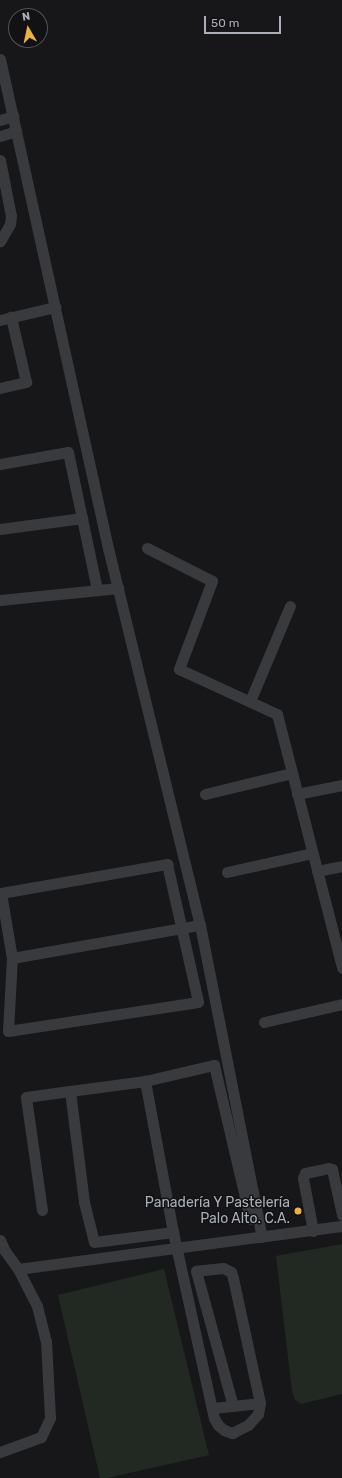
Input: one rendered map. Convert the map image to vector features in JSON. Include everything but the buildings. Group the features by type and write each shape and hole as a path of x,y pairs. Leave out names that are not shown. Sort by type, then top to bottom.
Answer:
{"street":[{"path":"0,59 2,74 118,588 200,925 262,1238"},
{"path":"0,120 12,116"},
{"path":"0,136 16,131"},
{"path":"0,242 10,224 11,216 1,168"},
{"path":"0,388 26,382 5,319 55,307"},
{"path":"0,464 68,452 97,590"},
{"path":"0,529 82,518"},
{"path":"147,548 212,581 179,669 277,714 317,872 340,950 342,968"},
{"path":"0,600 118,588"},
{"path":"250,701 290,606"},
{"path":"205,794 292,773"},
{"path":"297,794 342,785"},
{"path":"227,872 312,852"},
{"path":"167,864 198,1002 8,1031 12,958 1,893 167,864"},
{"path":"317,872 342,866"},
{"path":"12,958 200,925"},
{"path":"264,1022 342,1004"},
{"path":"42,1210 26,1097 145,1081 214,1065 250,1220"},
{"path":"145,1081 176,1249 213,1408 218,1425 232,1434 248,1425 258,1414 260,1403 231,1272 223,1268 182,1273"},
{"path":"70,1091 84,1202 94,1242 173,1232"},
{"path":"313,1230 303,1178 306,1173 328,1168 332,1169 342,1215"},
{"path":"18,1269 262,1238 342,1226"},
{"path":"0,1240 2,1251 18,1269 37,1306 46,1341 50,1418 41,1437 0,1452"},
{"path":"196,1271 234,1406"},
{"path":"213,1408 260,1403"}],"shaded area":[{"path":"342,1244 342,1394 301,1404 295,1400 292,1391 276,1256"},
{"path":"164,1269 209,1455 107,1478 100,1478 58,1295"}],"place":[{"name":"Panadería Y Pastelería Palo Alto. C.A.","path":"298,1211"}]}
